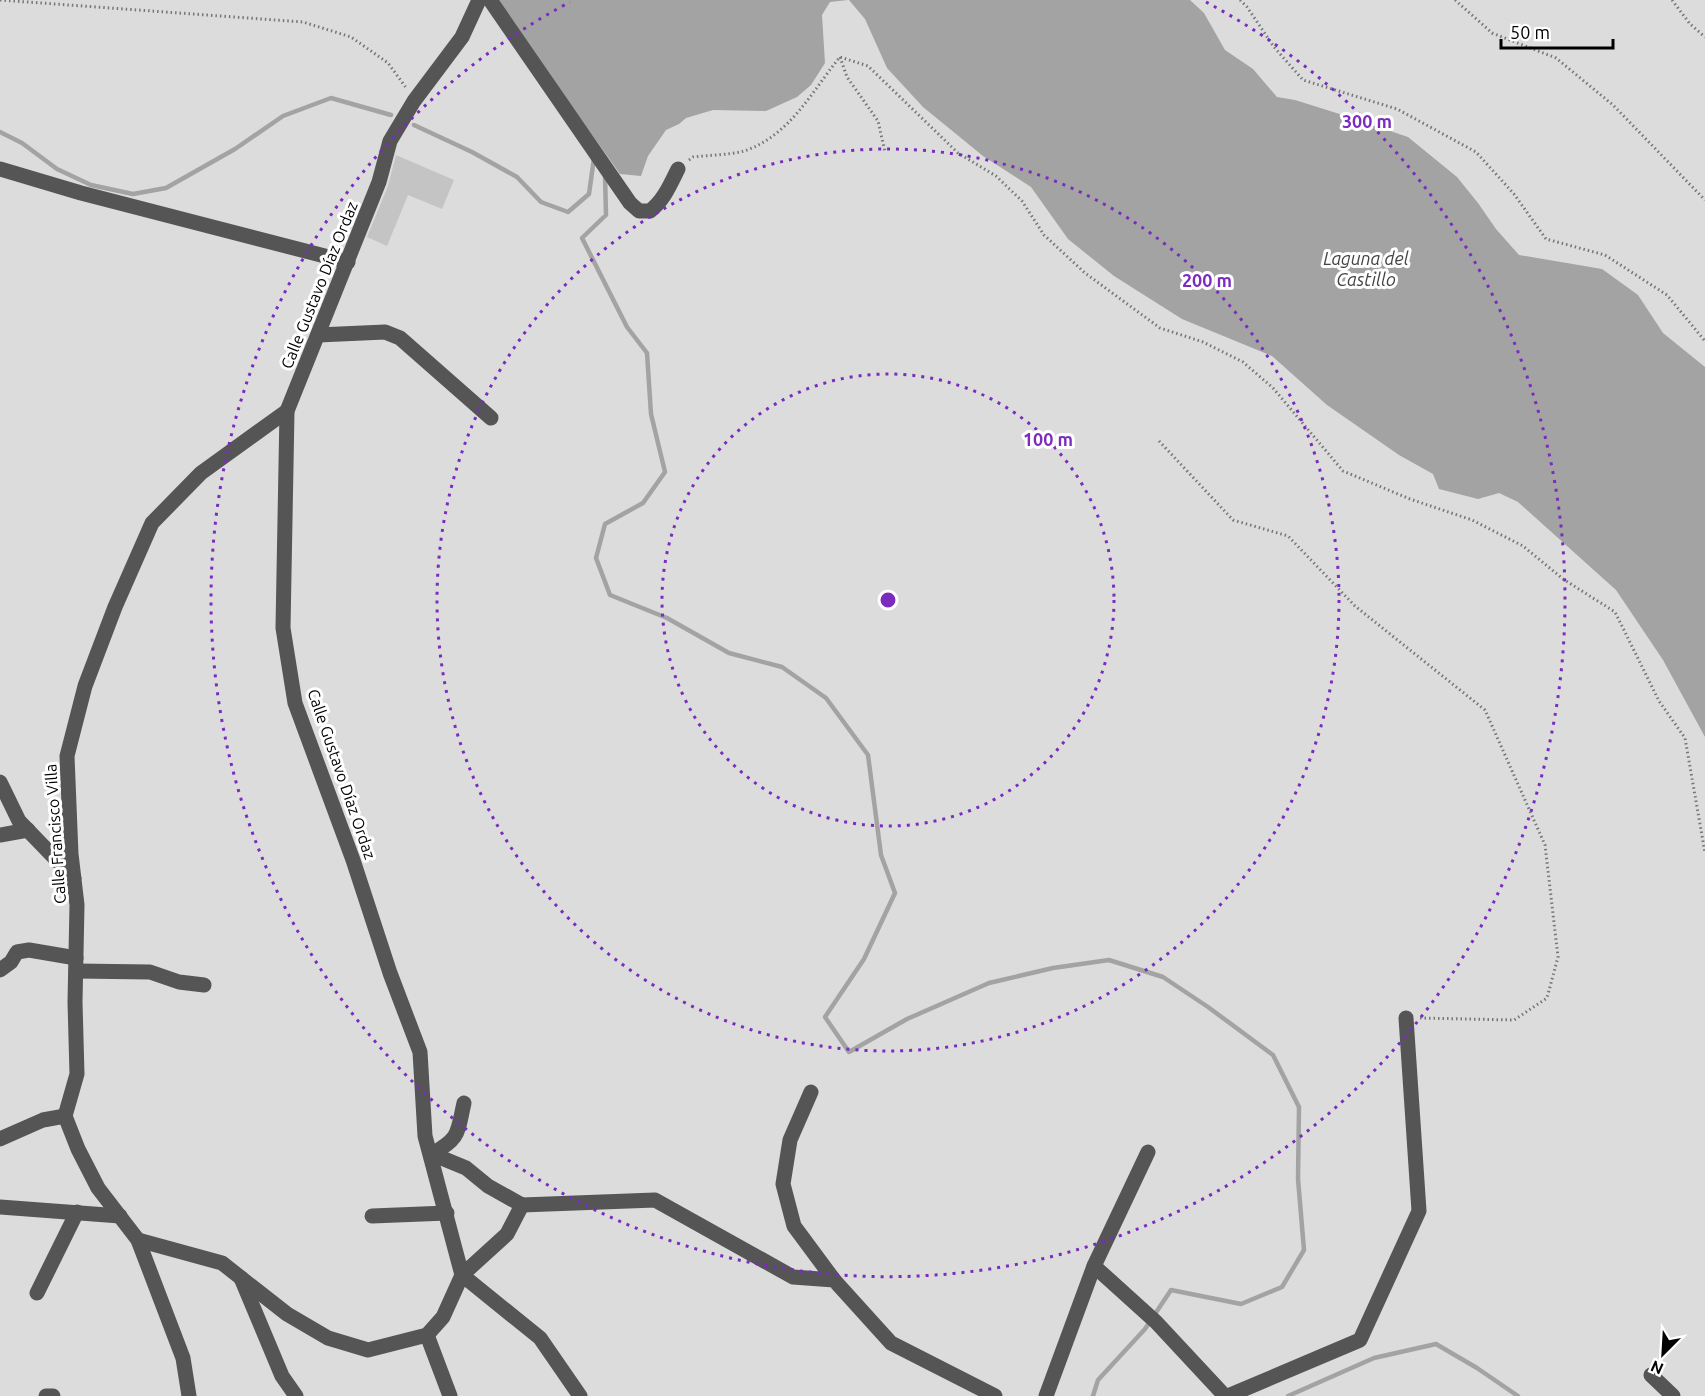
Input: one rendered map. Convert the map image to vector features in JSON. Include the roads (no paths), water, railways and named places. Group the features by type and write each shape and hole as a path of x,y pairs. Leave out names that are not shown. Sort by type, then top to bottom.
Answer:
{"street":[{"name":"Calle Gustavo Díaz Ordaz","path":"462,1275 432,1154 425,1136 420,1052 296,703 283,628 287,411 380,182 390,141 414,101 462,37 479,0"},
{"path":"490,0 630,203 639,211 650,211 665,195 678,169"},
{"path":"0,169 81,193 348,262"},
{"path":"318,334 385,332 400,338 491,418"},
{"name":"Calle Francisco Villa","path":"65,1116 77,1074 77,905 71,854 68,756 85,686 115,607 152,523 201,473 287,411"},
{"path":"0,782 19,821 74,878"},
{"path":"0,835 28,830"},
{"path":"0,970 11,962 17,952 30,950 76,964 150,972 179,982 204,985"},
{"path":"1094,1266 1156,1322 1227,1396 1360,1340 1419,1211 1406,1018"},
{"path":"811,1092 790,1140 783,1184 794,1226 834,1280 891,1343 995,1396"},
{"path":"432,1154 451,1143 457,1134 464,1103"},
{"path":"0,1139 44,1120 65,1116 78,1149 98,1188 138,1240 183,1358 189,1396"},
{"path":"1046,1396 1094,1266 1148,1152"},
{"path":"432,1154 466,1168 488,1186 522,1205 655,1200 793,1277 834,1280"},
{"path":"138,1240 222,1263 287,1314 328,1338 368,1350 427,1335 442,1317 462,1275 507,1234 522,1205"},
{"path":"0,1207 120,1216"},
{"path":"38,1293 77,1212"},
{"path":"372,1216 447,1213"},
{"path":"240,1275 282,1376 296,1396"},
{"path":"462,1275 540,1338 580,1396"},
{"path":"427,1335 450,1396"},
{"path":"1651,1375 1673,1396"},
{"path":"46,1396 53,1396"}],"water":[{"path":"496,0 848,0 830,2 822,15 825,63 811,85 797,97 766,111 713,110 686,118 666,130 648,156 641,176 620,174"},
{"name":"Laguna del Castillo","path":"849,0 1190,0 1204,13 1225,50 1253,69 1277,97 1295,100 1408,137 1457,177 1496,229 1519,255 1602,269 1638,295 1663,333 1705,367 1705,737 1663,660 1616,590 1518,502 1499,493 1478,499 1439,489 1433,474 1399,455 1327,405 1272,356 1182,319 1114,276 1068,239 1031,187 983,156 923,107 887,68 865,19"}],"waterway":[{"path":"0,132 22,143 57,169 91,185 133,194 166,188 235,149 283,116 331,98 391,115"},
{"path":"414,125 472,152 517,177 541,202 568,212 589,194 594,158"},
{"path":"605,175 606,215 582,238 627,327 647,353 651,414 665,472 643,503 605,524 596,558 610,595 667,618 729,653 782,667 826,698 868,755 881,855 895,893 864,959 825,1017 849,1052 907,1019 989,983 1053,968 1109,960 1163,977 1273,1055 1299,1107 1298,1179 1304,1250 1282,1287 1241,1304 1171,1290 1145,1329 1098,1380 1093,1396"},
{"path":"1288,1396 1374,1358 1436,1344 1518,1396"}]}
